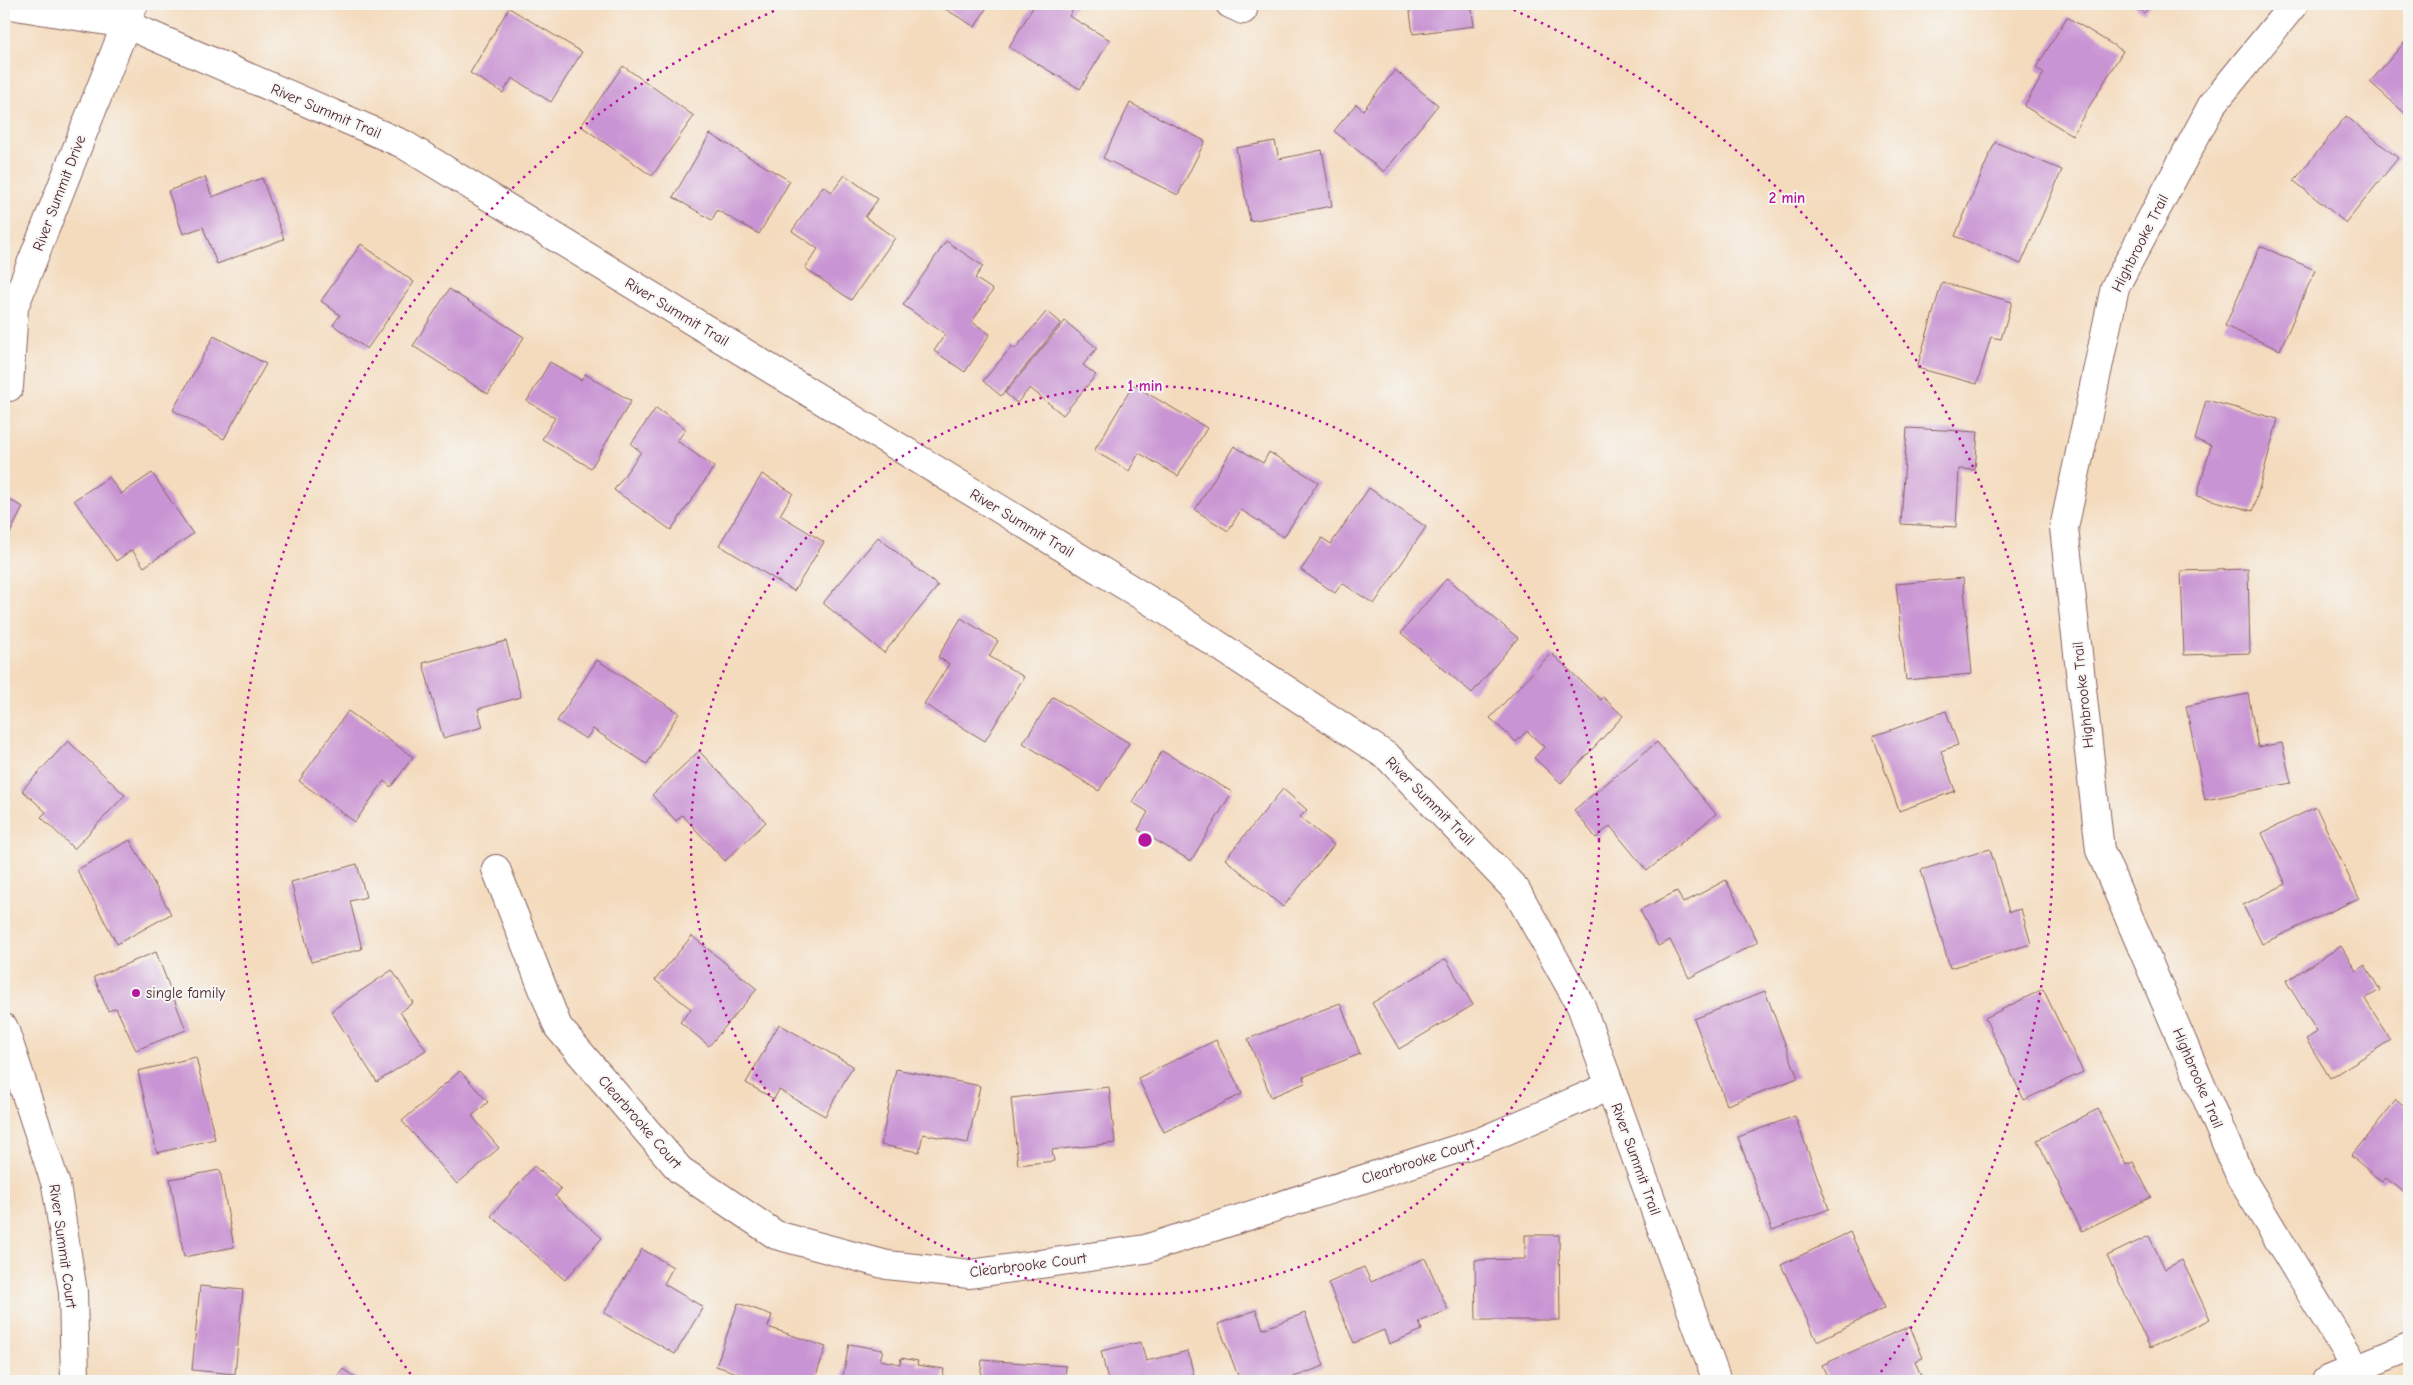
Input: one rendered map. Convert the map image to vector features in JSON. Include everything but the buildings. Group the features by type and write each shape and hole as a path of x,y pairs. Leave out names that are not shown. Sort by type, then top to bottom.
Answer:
{"street":[{"name":"River Summit Trail","path":"4,4 129,14 403,144 1164,610 1388,757 1516,890 1581,1006 1717,1381"},
{"name":"Highbrooke Trail","path":"2294,4 2212,105 2114,287 2064,528 2100,850 2241,1178 2361,1376"},
{"name":"River Summit Drive","path":"9,387 14,307 129,14"},
{"name":"Clearbrooke Court","path":"496,869 558,1027 680,1170 776,1235 887,1265 970,1274 1145,1249 1482,1141 1610,1086"},
{"name":"River Summit Court","path":"4,1028 56,1185 73,1292 75,1381"},
{"path":"2326,1381 2361,1376 2409,1347"}],"place":[{"name":"single family","path":"136,993"}]}
